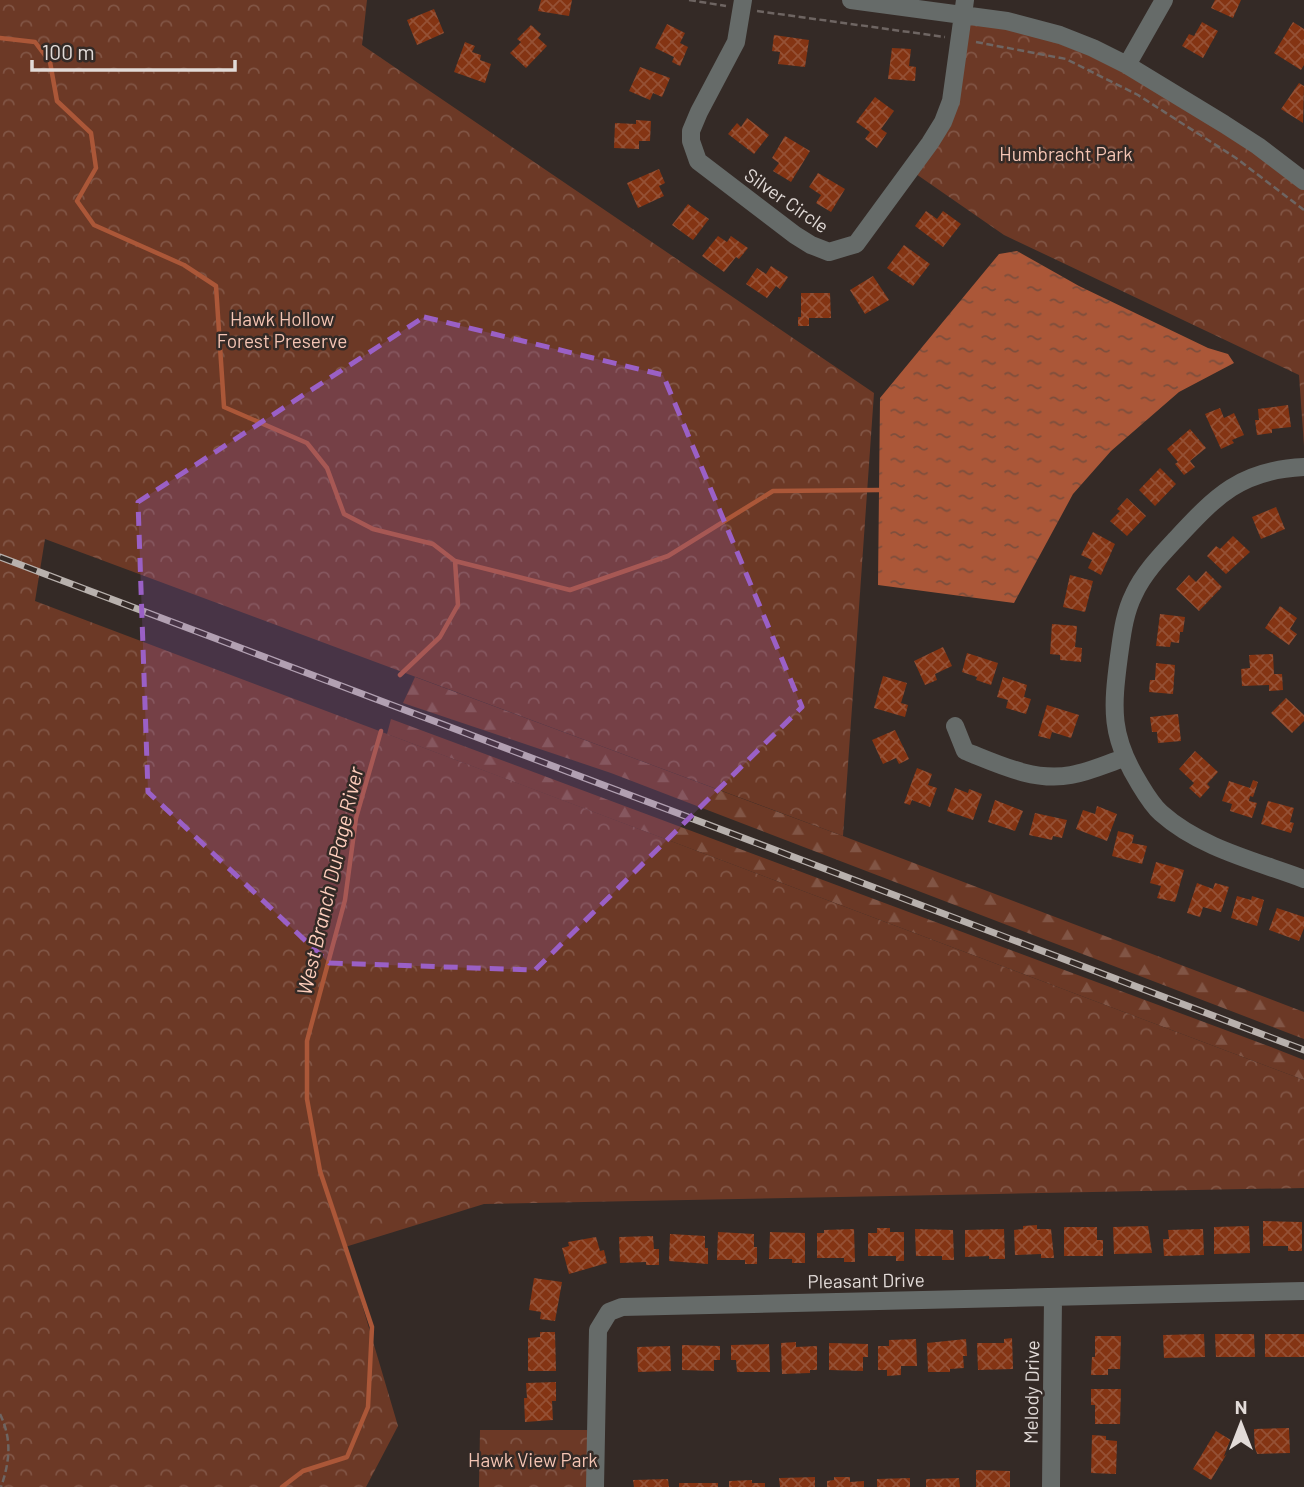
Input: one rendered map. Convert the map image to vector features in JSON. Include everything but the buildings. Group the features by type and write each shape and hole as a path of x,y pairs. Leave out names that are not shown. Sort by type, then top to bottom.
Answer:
{"street":[{"path":"851,0 964,8 1060,35 1127,65 1258,146 1304,181"},
{"path":"1127,65 1164,0"},
{"name":"Silver Circle","path":"742,4 732,50 691,131 691,141 698,161 795,235 829,252 856,244 930,144 943,122 951,100 964,8"},
{"path":"1304,467 1261,473 1233,486 1212,502 1162,554 1140,582 1127,610 1114,695 1115,720 1124,758 1159,812 1211,844 1304,879"},
{"path":"955,726 965,751 1027,774 1046,777 1071,775 1124,758"},
{"name":"Pleasant Drive","path":"595,1487 598,1330 605,1316 613,1310 635,1306 1304,1292"},
{"name":"Melody Drive","path":"1051,1487 1053,1298"}],"path":[{"path":"689,0 742,4 1066,59 1138,95 1236,158 1304,210"},
{"path":"0,1414 8,1431 8,1468 1,1487"}],"highlighted area":[{"path":"424,317 663,375 802,707 535,970 329,963 148,792 138,502"}],"green space":[{"name":"Hawk Hollow Forest Preserve","path":"0,0 367,0 362,45 874,393 843,836 45,539 35,601 1304,1080 1304,1188 484,1204 345,1247 398,1426 366,1487 0,1487"},
{"name":"Humbracht Park","path":"968,21 1019,28 1122,68 1252,149 1304,187 1304,446 1299,375 1004,235 916,174 943,135"},
{"path":"415,677 843,836 1304,1012 1304,1039 611,773 403,703"},
{"path":"391,719 1304,1060 1304,1080 387,734"},
{"name":"Hawk View Park","path":"480,1430 587,1430 587,1487 479,1487"}],"water":[{"path":"1017,251 1079,286 1208,348 1228,354 1234,363 1179,392 1111,451 1073,494 1014,603 878,585 880,398 999,254"}],"waterway":[{"name":"West Branch DuPage River","path":"0,38 35,42 50,62 57,101 91,133 96,168 77,201 94,225 184,265 216,286 224,407 307,443 327,468 344,514 373,529 433,544 455,561 458,605 440,637 400,675"},
{"path":"455,561 570,590 668,556 773,491 879,490"},
{"name":"West Branch DuPage River","path":"282,1487 303,1471 347,1457 368,1407 372,1327 320,1171 307,1099 307,1041 345,900 356,818 381,731"}],"railway":[{"path":"0,557 1304,1050"}]}
